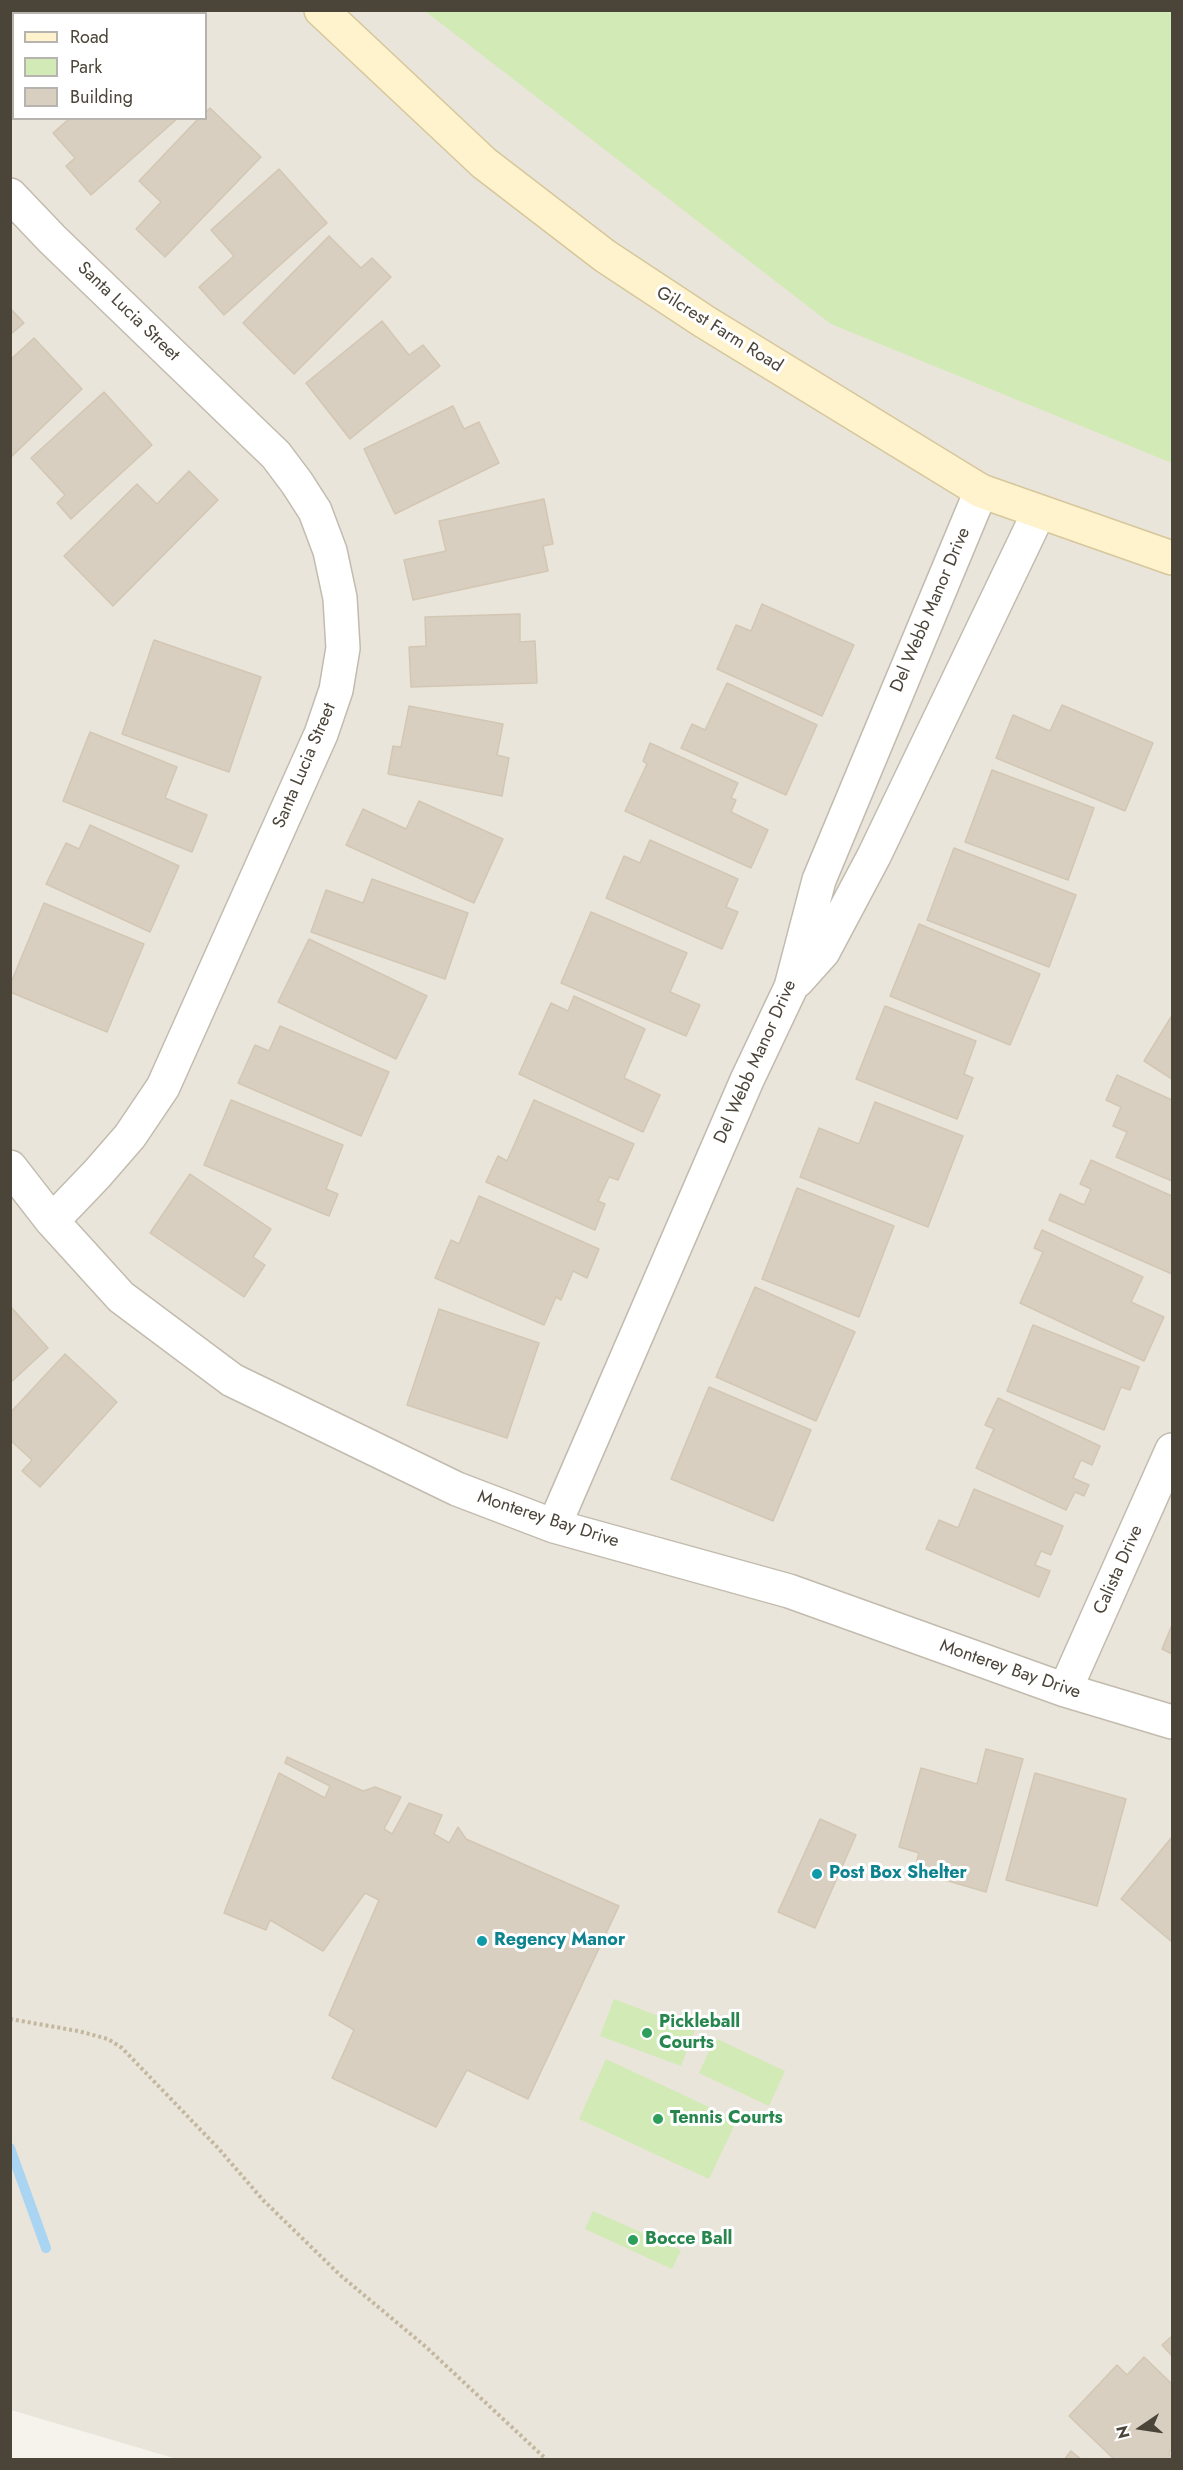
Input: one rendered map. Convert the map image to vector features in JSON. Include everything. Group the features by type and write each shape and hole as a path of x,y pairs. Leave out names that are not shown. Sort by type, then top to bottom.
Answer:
{"main road":[{"name":"Gilcrest Farm Road","path":"321,10 483,164 605,256 705,322 981,492 1173,558"}],"street":[{"name":"Santa Lucia Street","path":"10,195 52,239 276,454 315,511 330,550 340,597 343,648 336,690 321,734 163,1087 130,1136 52,1221"},
{"name":"Del Webb Manor Drive","path":"554,1526 747,1080 791,987 819,880 981,492"},
{"path":"791,987 823,952 874,856 1039,512"},
{"name":"Monterey Bay Drive","path":"10,1167 52,1221 121,1297 232,1380 457,1489 554,1526 789,1591 1065,1690 1173,1722"},
{"name":"Calista Drive","path":"1065,1690 1173,1450"}],"path":[{"path":"10,2019 78,2031 108,2039 122,2048 218,2148 263,2200 340,2275 426,2347 547,2460"}],"shaded area":[{"path":"10,11 1172,11 1172,2459 180,2460 11,2410"}],"green space":[{"path":"425,11 1172,11 1172,463 831,324"},
{"name":"Pickleball Courts","path":"614,1999 695,2030 681,2066 600,2036"},
{"name":"Pickleball Courts","path":"715,2038 785,2071 769,2106 699,2073"},
{"name":"Tennis Courts","path":"606,2059 737,2120 709,2179 579,2119"},
{"name":"Bocce Ball","path":"593,2211 681,2250 672,2269 585,2229"}],"building":[{"path":"10,10 30,10 12,12 10,26"},
{"path":"12,49 12,92 10,91 10,50"},
{"path":"210,108 261,157 165,257 136,229 161,202 139,181 197,120 207,120 207,111"},
{"path":"68,120 176,120 91,195 66,166 75,158 53,133"},
{"path":"279,169 327,223 224,315 199,287 234,256 211,230"},
{"path":"329,236 361,268 372,258 391,277 294,374 243,323"},
{"path":"10,308 24,323 10,335"},
{"path":"382,321 409,355 423,345 440,366 350,439 306,383"},
{"path":"34,338 82,389 10,458 10,360"},
{"path":"104,392 152,445 71,519 57,503 65,495 31,458"},
{"path":"453,406 464,429 479,422 499,463 395,514 364,449"},
{"path":"189,471 218,500 113,606 64,556 137,484 157,504"},
{"path":"544,499 553,544 543,546 548,571 413,600 404,560 446,551 439,521"},
{"path":"762,604 854,645 822,716 717,669 736,625 751,631"},
{"path":"520,614 520,642 535,641 537,683 411,687 409,647 426,646 425,617"},
{"path":"154,640 261,677 229,772 122,734"},
{"path":"727,683 817,725 786,795 681,748 692,724 705,730"},
{"path":"1062,705 1153,743 1125,811 996,758 1013,715 1050,731"},
{"path":"409,706 503,724 497,755 509,758 502,796 388,774 393,746 401,747"},
{"path":"90,732 177,767 165,798 207,815 192,852 63,801"},
{"path":"650,743 738,783 731,798 736,800 731,812 768,830 751,868 625,811 647,764 643,761"},
{"path":"992,770 1094,808 1068,880 965,842"},
{"path":"419,801 503,839 474,903 346,845 363,809 406,829"},
{"path":"90,825 179,866 150,932 46,884 66,843 79,849"},
{"path":"650,840 738,879 726,907 738,912 722,949 606,898 624,856 640,863"},
{"path":"954,848 1076,895 1049,967 927,920"},
{"path":"372,879 468,913 445,979 311,932 326,890 363,903"},
{"path":"44,903 144,944 107,1032 10,992 10,985"},
{"path":"591,912 687,953 670,992 700,1005 686,1036 561,983"},
{"path":"919,924 1040,974 1010,1045 890,996"},
{"path":"309,939 427,996 396,1059 278,1002"},
{"path":"574,996 645,1029 624,1078 660,1095 643,1132 519,1074 551,1003 568,1011"},
{"path":"885,1006 976,1041 964,1074 973,1078 957,1119 856,1079"},
{"path":"1172,1018 1172,1079 1144,1061"},
{"path":"280,1026 389,1072 361,1136 238,1083 255,1045 269,1051"},
{"path":"1117,1075 1172,1100 1172,1181 1116,1157 1127,1132 1113,1126 1121,1107 1106,1100"},
{"path":"231,1100 343,1145 326,1189 338,1194 329,1216 204,1165"},
{"path":"534,1100 634,1144 618,1180 609,1177 598,1201 605,1204 595,1230 486,1182 498,1156 507,1161"},
{"path":"875,1102 963,1136 928,1227 800,1177 819,1128 859,1144"},
{"path":"1091,1160 1172,1196 1172,1274 1049,1220 1060,1194 1084,1205 1091,1189 1080,1184"},
{"path":"190,1174 271,1229 253,1257 265,1265 244,1297 150,1233"},
{"path":"797,1188 894,1226 859,1317 762,1279"},
{"path":"479,1196 599,1249 587,1278 573,1271 561,1300 556,1297 544,1325 435,1278 451,1240 459,1244"},
{"path":"1042,1230 1143,1277 1131,1302 1164,1317 1144,1361 1020,1303 1043,1252 1034,1248"},
{"path":"755,1287 855,1332 816,1421 716,1377"},
{"path":"10,1306 48,1348 10,1383"},
{"path":"439,1309 539,1343 507,1438 407,1405"},
{"path":"1033,1325 1139,1367 1130,1390 1121,1387 1104,1430 1007,1391"},
{"path":"65,1354 117,1402 40,1487 22,1471 32,1460 10,1440 10,1413"},
{"path":"709,1387 811,1430 773,1521 671,1479"},
{"path":"998,1398 1100,1446 1092,1465 1081,1460 1073,1478 1089,1485 1084,1496 1075,1492 1066,1510 976,1468 994,1429 985,1425"},
{"path":"974,1489 1063,1526 1051,1555 1041,1551 1035,1565 1050,1571 1039,1597 926,1549 939,1520 958,1528"},
{"path":"1172,1625 1172,1654 1162,1649"},
{"path":"986,1749 1023,1759 986,1892 914,1871 919,1853 899,1847 921,1768 977,1784"},
{"name":"Regency Manor","path":"287,1757 363,1791 375,1787 401,1797 384,1829 392,1834 409,1803 442,1815 434,1834 449,1843 458,1827 466,1839 619,1906 528,2099 467,2070 436,2127 332,2078 354,2030 329,2015 379,1900 365,1893 323,1951 270,1920 266,1930 224,1913 279,1773 325,1798 330,1786 285,1763"},
{"path":"1035,1773 1126,1799 1097,1906 1006,1880"},
{"name":"Post Box Shelter","path":"820,1819 856,1835 815,1928 778,1912"},
{"path":"1172,1837 1172,1942 1121,1899"},
{"path":"1172,2336 1172,2356 1162,2345"},
{"path":"1144,2357 1172,2384 1172,2449 1169,2453 1172,2460 1115,2460 1069,2416 1117,2365 1127,2375"},
{"path":"1071,2451 1082,2460 1064,2460"}],"waterway":[{"path":"10,2148 46,2248"}],"place":[{"name":"Post Box Shelter","path":"817,1874"},
{"name":"Regency Manor","path":"482,1941"},
{"name":"Pickleball Courts","path":"647,2033"},
{"name":"Tennis Courts","path":"658,2119"},
{"name":"Bocce Ball","path":"633,2240"}]}
